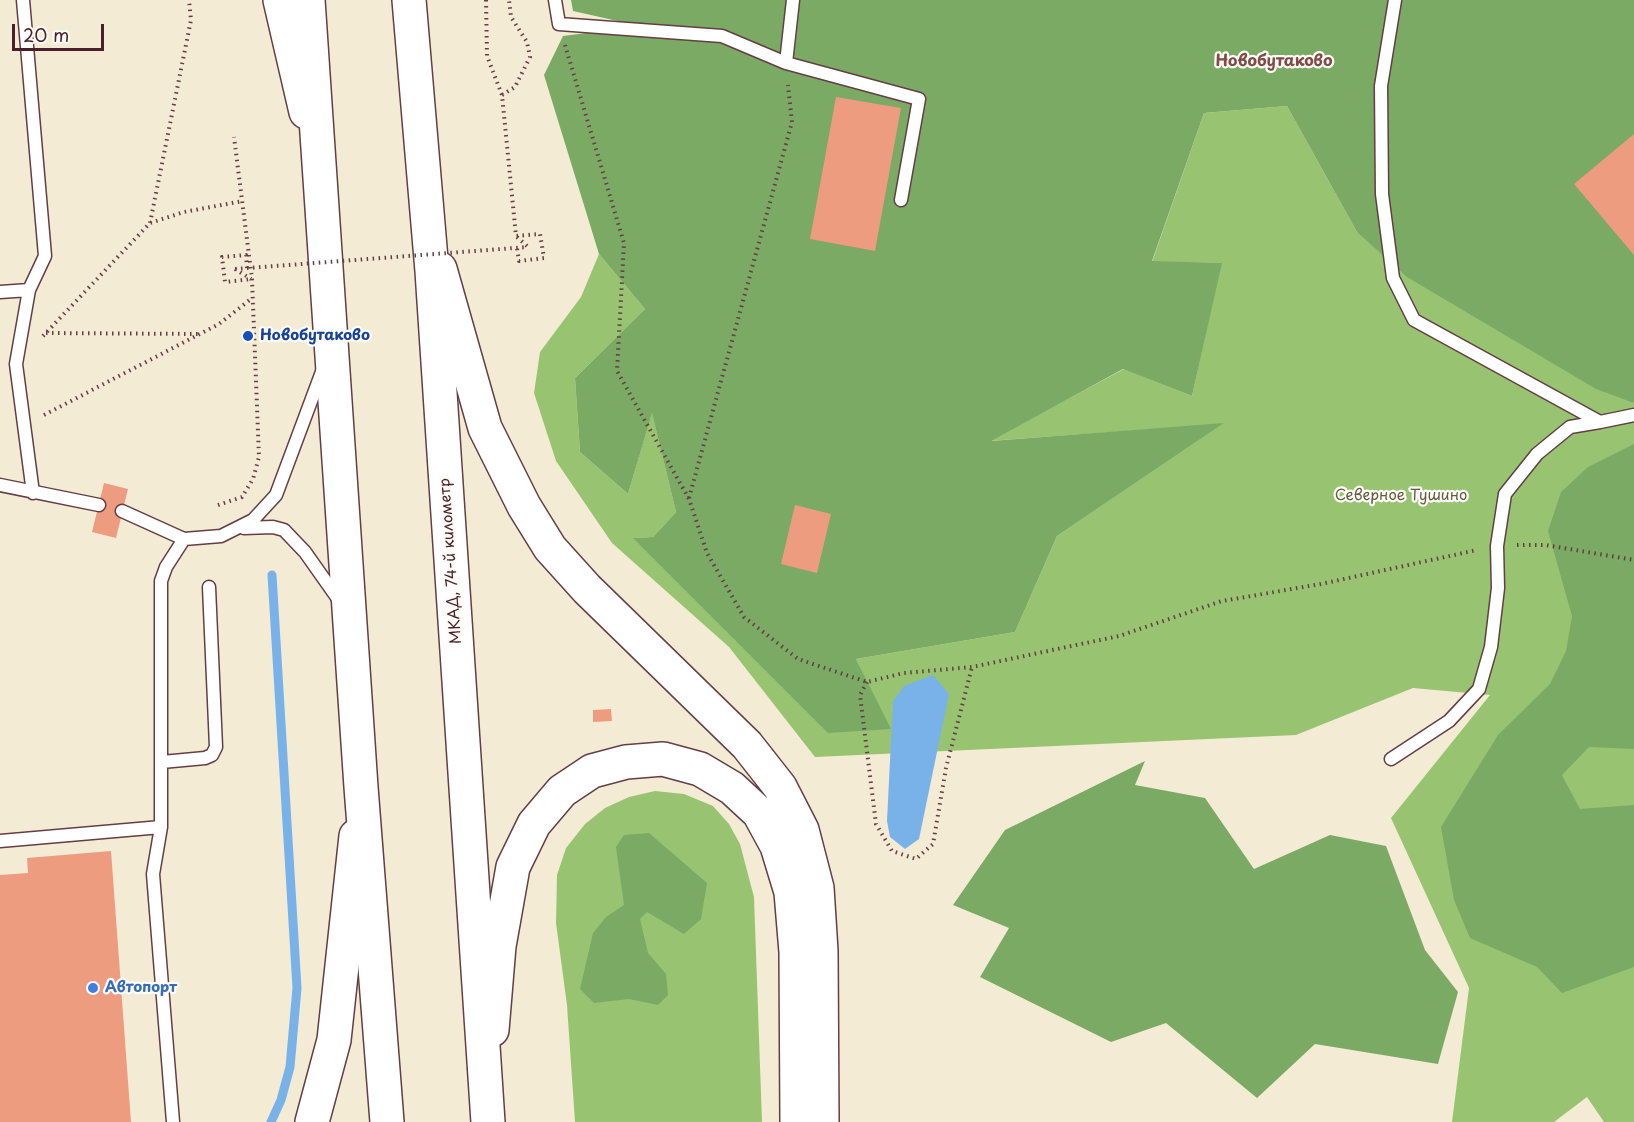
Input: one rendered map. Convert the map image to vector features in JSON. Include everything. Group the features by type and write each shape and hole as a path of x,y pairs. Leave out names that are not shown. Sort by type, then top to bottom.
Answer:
{"main road":[{"path":"280,0 320,170"},
{"path":"308,0 361,787 387,1122"},
{"name":"МКАД, 74-й километр","path":"410,0 429,227 487,1111"},
{"path":"429,227 485,428 524,506 550,548 587,590 747,746 780,787 802,830 817,888 822,1122"},
{"path":"487,1111 499,946 513,867 534,824 562,791 592,771 626,762 663,759 700,769 732,788 759,813 777,846 791,892 796,951 797,1122"},
{"path":"312,1122 334,1040 361,787"}],"lane":[{"path":"23,0 45,256 29,290 16,364 33,493"},
{"path":"555,0 559,24 722,36 786,63 919,99 901,200"},
{"path":"786,63 793,0"},
{"path":"1395,0 1381,86 1382,194 1393,278 1414,320 1600,422"},
{"path":"0,292 29,290"},
{"path":"122,511 184,539 221,536 237,529 265,509 276,495 332,342"},
{"path":"1391,759 1449,721 1479,689 1491,647 1498,588 1497,546 1504,494 1537,454 1569,427 1634,415"},
{"path":"0,486 99,505"},
{"path":"237,529 258,526 284,530 305,552 350,616"},
{"path":"173,1122 153,874 161,827 161,581 166,567 184,539"},
{"path":"162,762 205,758 212,755 216,747 209,587"},
{"path":"0,841 161,827"}],"path":[{"path":"150,223 191,20 189,0"},
{"path":"252,279 235,269 528,247 516,236 502,95 487,56 486,0"},
{"path":"502,95 515,87 530,57 527,42 511,17 509,0"},
{"path":"559,24 624,243 617,371 689,499 707,553 744,616 798,659 867,682 904,673 972,667 1119,636 1222,602 1321,584 1497,546 1545,545 1634,560"},
{"path":"689,499 792,122 786,63"},
{"path":"218,505 242,497 253,479 259,457 252,279 234,137"},
{"path":"16,364 150,223 184,212 243,201"},
{"path":"516,236 540,234 544,258 519,261 517,248"},
{"path":"248,268 246,255 222,257 225,282 252,279"},
{"path":"46,413 219,324 252,298"},
{"path":"46,333 201,333"},
{"path":"867,682 860,695 876,824 892,851 916,859 933,844 946,768 972,667"}],"green space":[{"path":"571,0 1634,0 1634,403 1596,389 1407,277 1357,232 1287,106 1204,113 1152,261 1222,263 1192,396 1123,369 991,441 1224,423 1057,536 1015,632 856,659 891,729 828,733 633,538 653,537 676,512 652,413 628,494 580,452 575,378 645,309 599,254 544,75 563,36 640,26 573,11"},
{"name":"Северное Тушино","path":"1287,106 1357,232 1634,403 1634,1122 1604,1122 1587,1097 1554,1122 1452,1122 1469,988 1391,818 1490,695 1413,688 1296,735 815,757 729,647 612,543 556,461 534,393 540,352 581,297 599,254 645,309 575,378 580,452 628,494 652,412 676,512 653,537 634,538 867,682 856,659 1015,632 1057,536 1222,424 989,441 1124,369 1192,396 1221,263 1152,262 1204,113"},
{"path":"1634,444 1634,749 1589,747 1562,775 1580,809 1634,805 1634,967 1562,993 1537,967 1470,938 1454,900 1441,827 1498,735 1550,684 1566,651 1572,616 1548,531 1561,492 1588,467"},
{"path":"1145,761 1135,785 1205,798 1254,869 1330,835 1386,846 1425,950 1458,992 1438,1064 1315,1044 1257,1098 1166,1023 1111,1042 980,977 1009,928 953,905 1005,830"},
{"path":"655,791 684,794 713,806 729,824 740,844 754,897 762,1122 575,1122 567,1005 556,923 557,875 566,848 585,824 605,808 629,797"},
{"path":"649,833 707,883 701,919 684,934 647,912 640,919 648,953 666,974 668,995 658,1005 629,999 594,1003 580,989 593,933 606,917 624,905 616,847 624,835"}],"water":[{"path":"933,675 949,694 919,839 905,849 890,837 887,821 893,701 904,686"}],"building":[{"path":"836,97 901,108 875,251 810,239"},
{"path":"1634,134 1634,255 1574,184"},
{"path":"104,483 128,489 116,538 92,532"},
{"path":"795,505 831,514 817,573 781,564"},
{"path":"611,709 612,721 593,722 593,710"},
{"path":"111,851 131,1122 0,1122 0,875 28,873 27,858"}],"waterway":[{"path":"271,1122 281,1100 290,1067 297,988 272,575"}],"place":[{"name":"Новобутаково","path":"248,336"},
{"name":"Автопорт","path":"93,988"}],"district":[{"name":"Новобутаково","path":"1274,62"}]}
